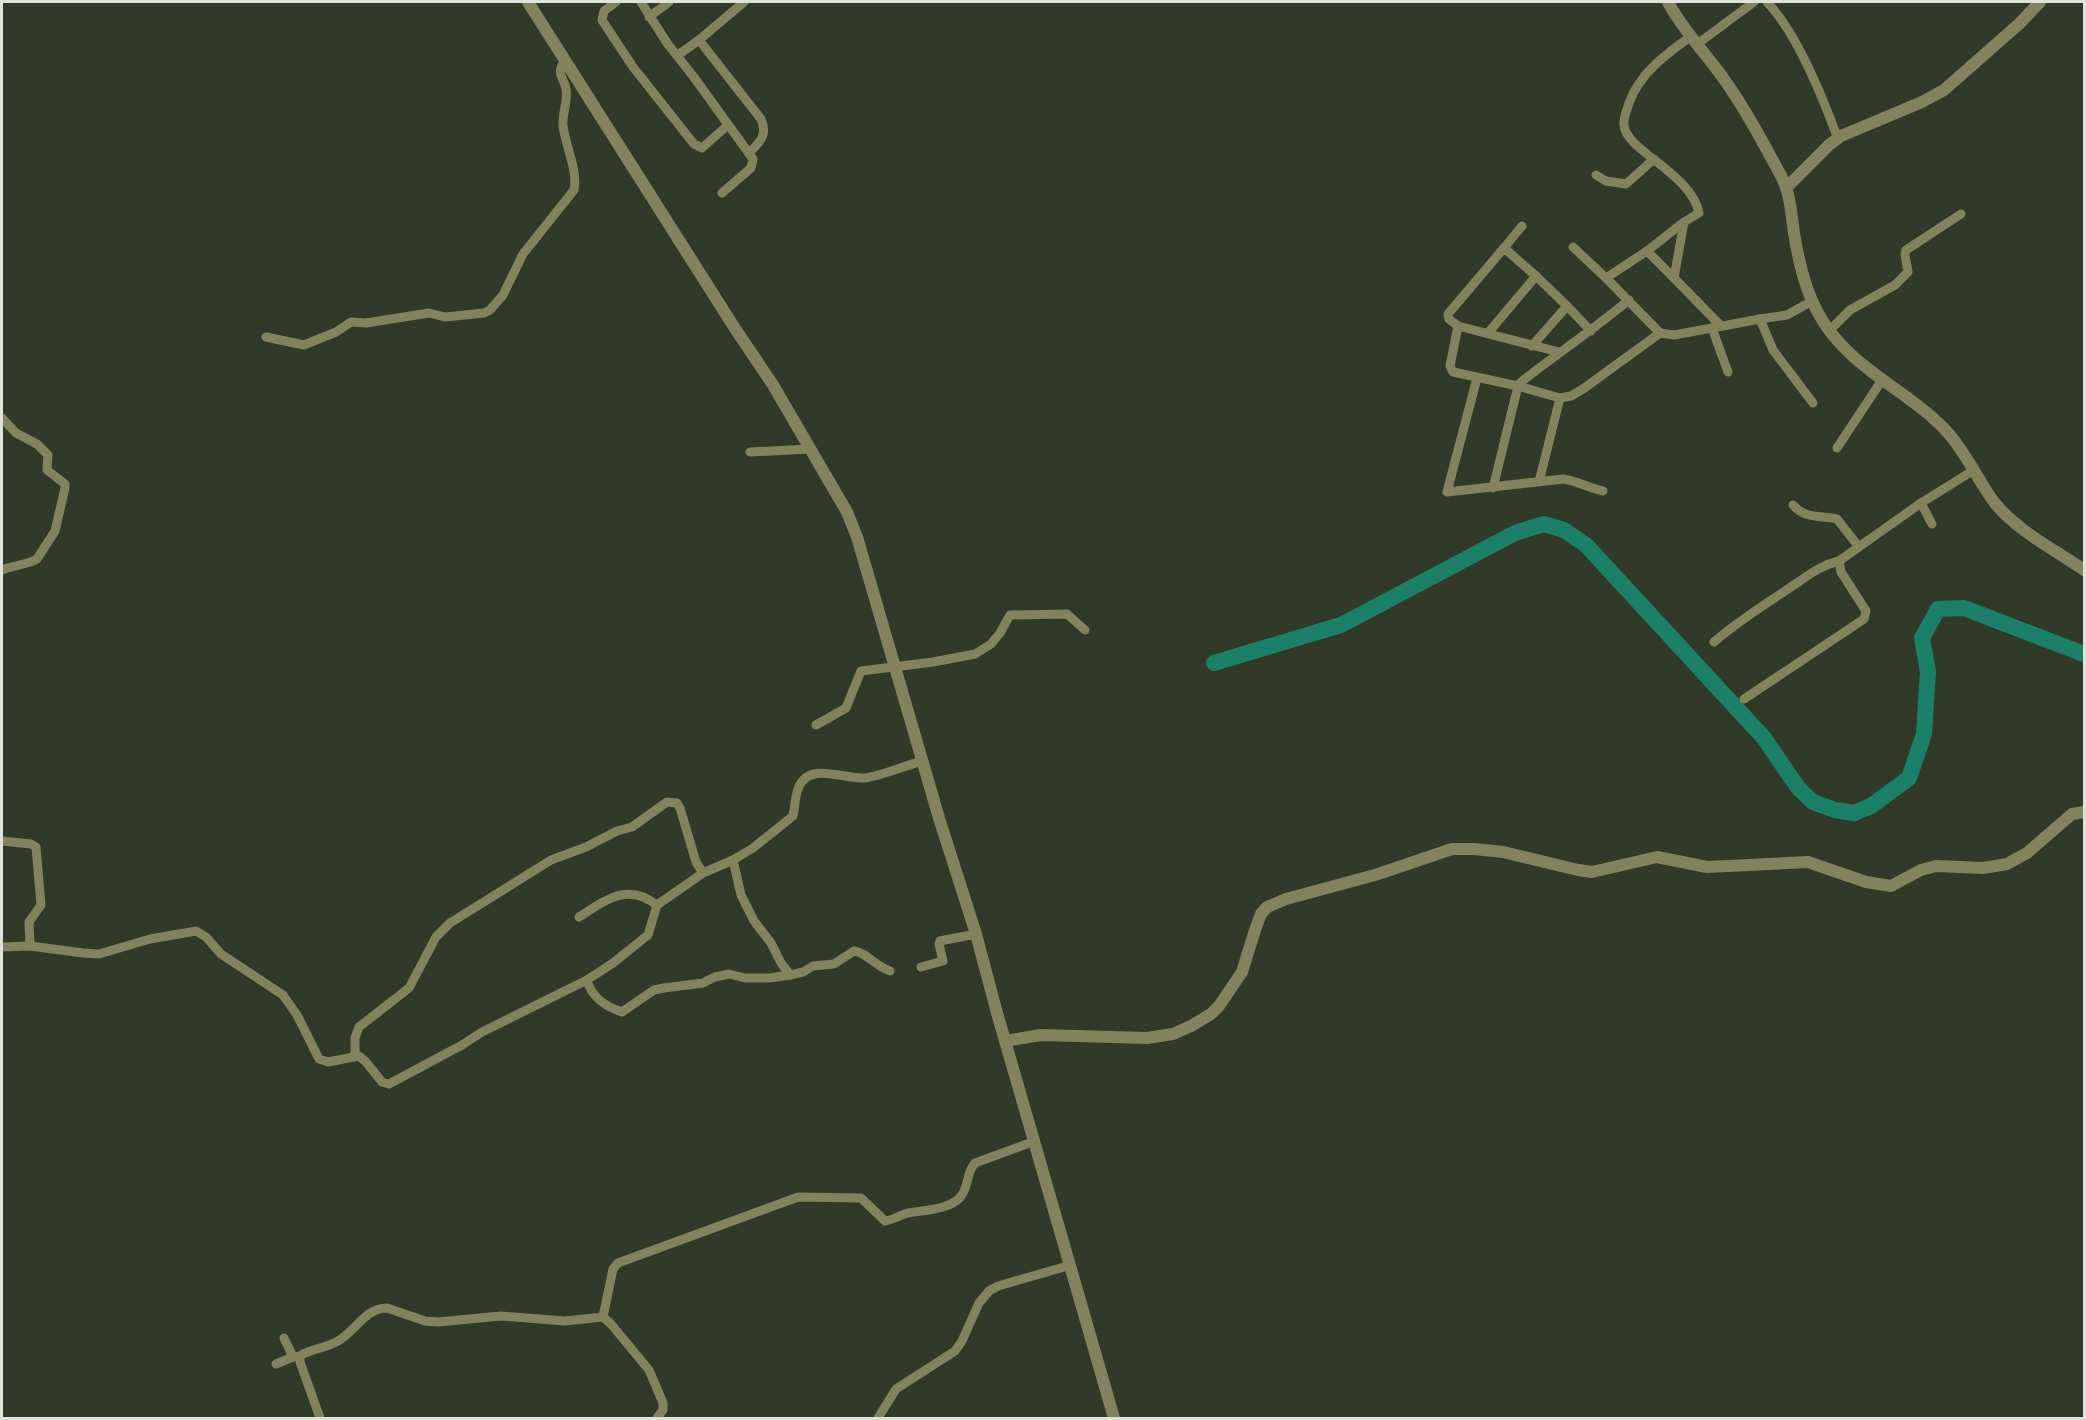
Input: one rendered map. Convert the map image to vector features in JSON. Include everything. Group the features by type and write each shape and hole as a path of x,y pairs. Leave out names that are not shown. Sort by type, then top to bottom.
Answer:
{"street":[{"path":"616,2 603,11 602,20 633,67 694,144 702,148 728,125"},
{"path":"641,2 667,43 728,125 751,150 753,159 751,168 722,193"},
{"path":"649,17 669,2"},
{"path":"678,55 744,2"},
{"path":"1668,2 1678,21 1721,75 1778,168 1786,188 1795,236 1812,301 1830,330 1845,350 1909,399 1948,434 1995,502 2012,521 2085,570"},
{"path":"1606,278 1699,213 1691,192 1629,140 1624,126 1626,111 1635,88 1660,59 1754,2"},
{"path":"1767,2 1784,24 1811,74 1838,139"},
{"path":"1786,188 1829,145 1838,139 1944,90 2019,24 2040,2"},
{"path":"531,3 772,385 847,512 857,537 976,934 1114,1419"},
{"path":"699,40 761,119 764,134 761,141 751,150"},
{"path":"266,337 304,345 336,332 351,322 366,323 429,313 446,317 484,313 497,304 523,254 574,190 577,179 567,149 563,123 567,93 560,76 561,66 565,60"},
{"path":"1596,175 1606,182 1626,184 1654,159"},
{"path":"1830,330 1858,304 1895,285 1908,272 1906,250 1961,214"},
{"path":"1674,278 1684,222"},
{"path":"1522,226 1448,314 1449,319 1458,326 1559,352"},
{"path":"1573,247 1660,333 1674,335 1787,315 1812,301"},
{"path":"1504,248 1536,276 1591,331"},
{"path":"1647,251 1674,278 1716,327 1728,372"},
{"path":"1488,333 1536,276"},
{"path":"1493,488 1518,386 1629,300"},
{"path":"1532,346 1567,306"},
{"path":"1760,319 1773,350 1813,403"},
{"path":"1458,326 1450,369 1453,372 1560,398 1571,396 1583,389 1660,333"},
{"path":"1477,378 1448,492 1563,479 1585,488 1603,491"},
{"path":"1837,448 1882,380"},
{"path":"1539,482 1560,398"},
{"path":"2,418 16,433 37,444 48,455 47,470 65,484 65,488 54,535 37,559 2,570"},
{"path":"750,452 809,449"},
{"path":"1714,642 1749,614 1812,572 1839,561 1921,503 1974,470"},
{"path":"1921,503 1932,524"},
{"path":"1793,506 1802,512 1837,519 1858,547"},
{"path":"1744,699 1864,619 1866,610 1841,572 1839,561"},
{"path":"816,725 846,708 861,670 954,659 975,654 991,644 1010,615 1067,614 1085,630"},
{"path":"2,947 30,946 99,954 159,937 192,931 200,933 221,954 283,995 291,1005 319,1059 328,1062 355,1056 362,1058 382,1082 390,1084 482,1032 587,981 613,963 648,935 657,905 704,873 734,860 753,848 793,816 797,789 813,774 824,772 866,778 923,761"},
{"path":"355,1056 355,1038 359,1027 409,988 436,937 450,923 551,860 586,847 616,831 632,827 667,802 672,801 680,808 696,862 704,873"},
{"path":"1005,1041 1041,1035 1147,1038 1173,1034 1211,1014 1229,993 1244,966 1261,914 1267,907 1452,849 1503,852 1592,872 1657,857 1707,867 1808,862 1866,882 1891,886 1928,868 1943,866 1983,868 2007,864 2027,853 2072,814 2085,812"},
{"path":"2,841 31,844 36,847 41,905 29,922 30,946"},
{"path":"734,860 741,895 754,921 771,943 790,975"},
{"path":"579,917 612,897 626,894 638,894 657,905"},
{"path":"921,967 942,962 944,958 940,941 976,934"},
{"path":"587,981 596,997 611,1008 622,1012 654,990 703,983 729,974 746,978 790,975 803,972 813,966 834,964 854,951 863,953 879,968 890,971"},
{"path":"603,1317 613,1269 618,1263 798,1197 861,1198 885,1221 908,1213 932,1210 960,1198 975,1163 1035,1141"},
{"path":"878,1419 896,1389 959,1346 979,1303 989,1291 998,1286 1071,1265"},
{"path":"276,1364 339,1340 369,1312 381,1308 425,1321 438,1322 501,1316 565,1321 603,1317 649,1370 663,1403 663,1410 657,1419"},
{"path":"284,1338 300,1362 320,1419"}],"waterway":[{"path":"1214,663 1341,625 1515,533 1544,524 1564,530 1586,545 1764,738 1799,789 1813,802 1835,810 1854,813 1871,806 1909,778 1924,734 1928,672 1922,638 1938,609 1964,608 2084,654"}]}
